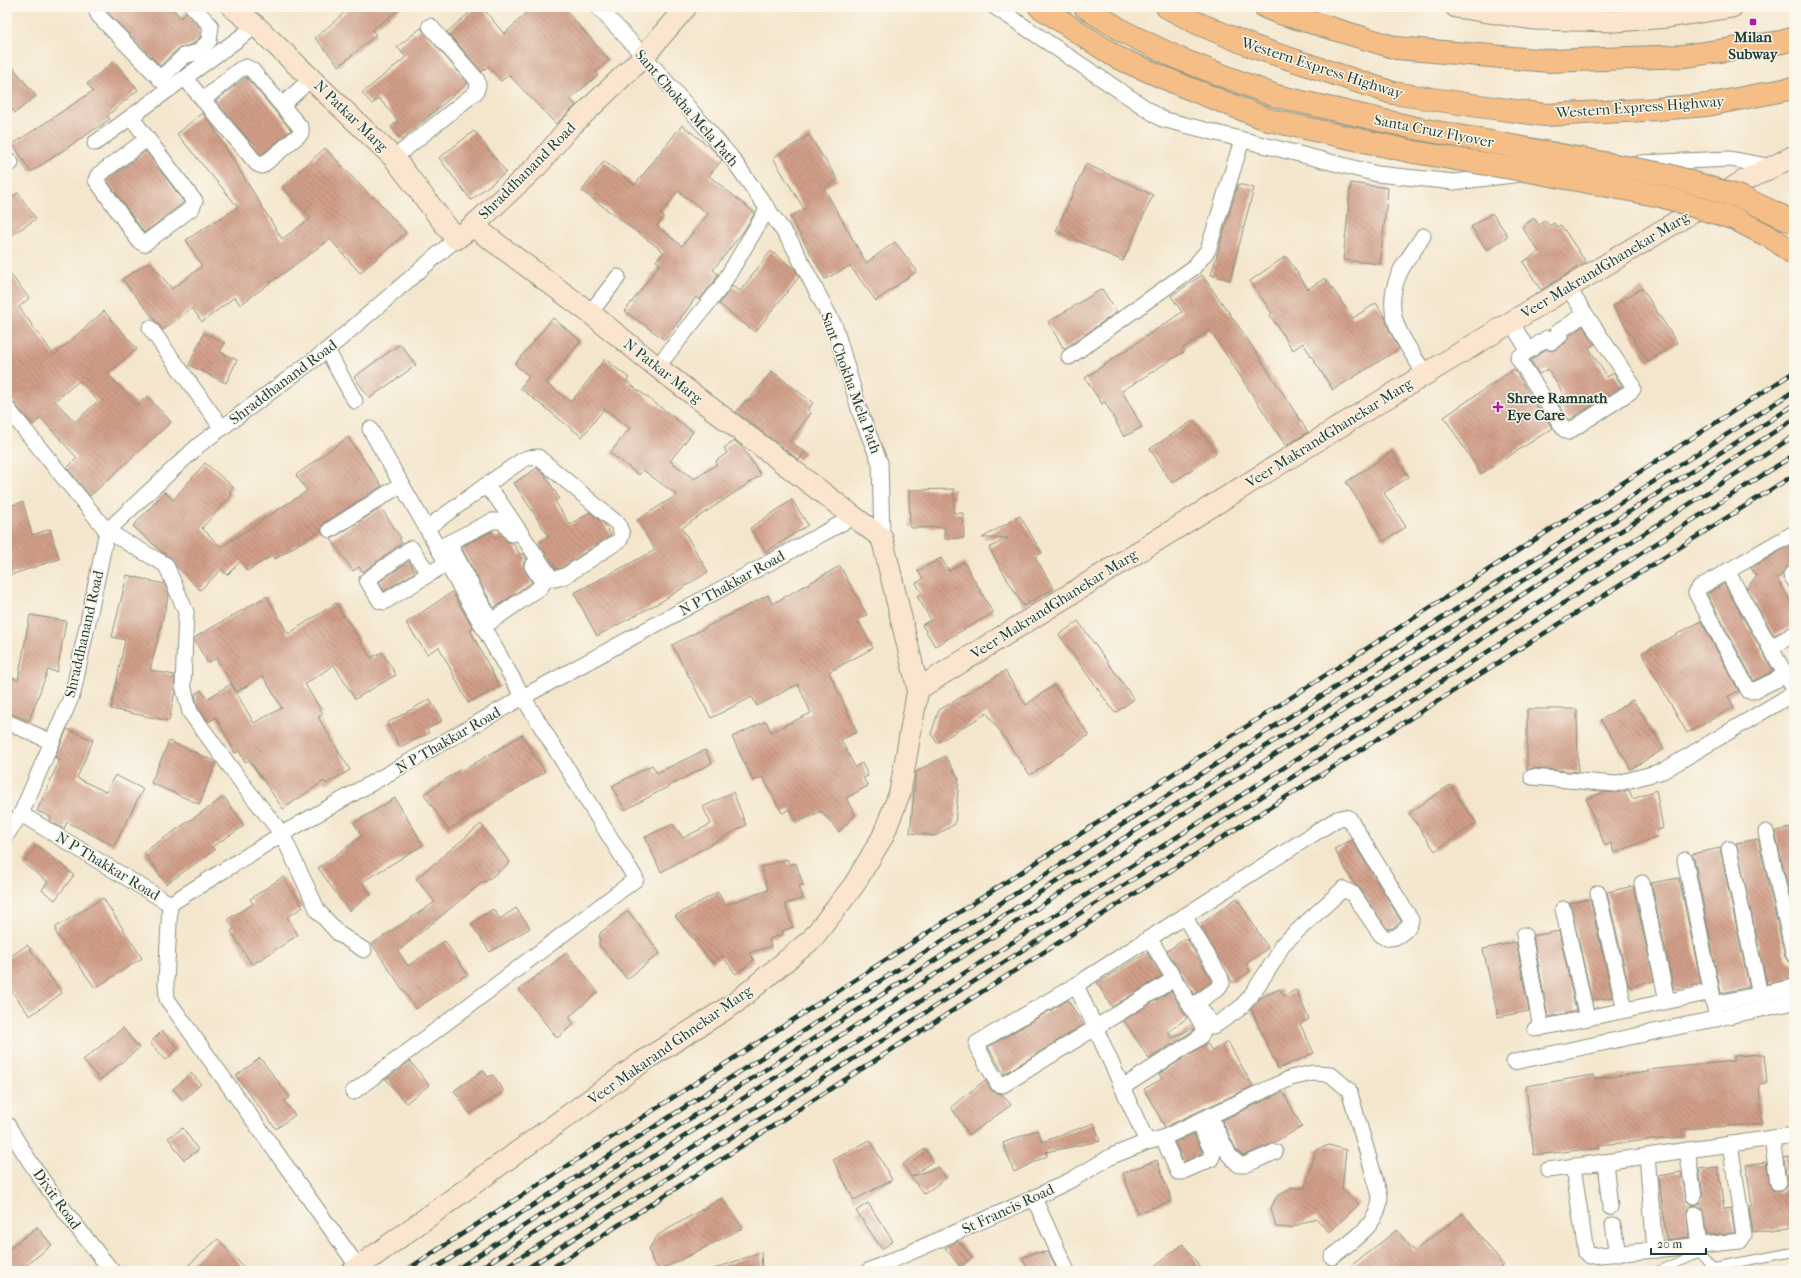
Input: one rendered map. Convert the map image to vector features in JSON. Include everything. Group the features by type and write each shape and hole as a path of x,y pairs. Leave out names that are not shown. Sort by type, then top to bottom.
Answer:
{"main road":[{"name":"Santa Cruz Flyover","path":"1040,7 1116,57 1183,86 1269,120 1414,152 1535,172 1661,196 1735,218 1774,240 1794,254"},
{"name":"Santa Cruz Flyover","path":"1085,7 1124,32 1182,60 1276,96 1415,128 1668,175 1743,198 1794,222"},
{"name":"Western Express Highway","path":"1167,7 1197,24 1254,47 1392,93 1472,105 1545,114 1644,110 1707,105 1794,88"},
{"path":"1265,7 1280,13 1397,48 1549,61 1684,56 1782,42 1794,38"}],"street":[{"path":"97,7 96,10 99,16 165,84"},
{"path":"95,143 131,117 165,84 184,56 198,52 208,41 211,26 193,7"},
{"name":"N Patkar Marg","path":"232,7 256,26 394,158 456,239"},
{"name":"Sant Chokha Mela Path","path":"598,7 644,56 731,157 791,242 834,327 861,415 880,463 882,538 918,688"},
{"name":"Shraddhanand Road","path":"7,834 21,814 73,693 107,531 199,445 327,350 473,226 534,169 566,131 644,56 686,7"},
{"path":"995,7 1162,119 1376,174 1454,182 1502,177 1555,168 1730,158 1794,172"},
{"path":"1456,7 1533,19 1616,21 1668,17 1732,7"},
{"path":"165,84 185,78 256,26"},
{"path":"394,158 476,92 478,85 477,80 430,26"},
{"path":"185,78 203,100 257,164 262,166 301,133 299,125 282,104 252,70 246,67 239,70 203,100"},
{"path":"282,104 311,79"},
{"path":"131,117 193,199 195,204 192,208 144,244 139,241 96,180 98,176 147,139"},
{"path":"1069,357 1193,268 1208,250 1242,140"},
{"name":"Veer MakrandGhanekar Marg","path":"918,688 1425,374 1742,182 1794,156"},
{"path":"656,367 721,287 768,208"},
{"name":"N Patkar Marg","path":"473,226 590,313 656,367 853,517"},
{"path":"1423,236 1400,272 1392,294 1392,308 1398,328 1425,374"},
{"path":"590,313 618,277"},
{"path":"1568,288 1632,384 1633,389 1570,431 1566,432 1519,361 1519,356 1548,338 1551,342 1560,336 1558,332 1585,314"},
{"path":"1511,322 1528,350"},
{"path":"150,328 222,428"},
{"path":"327,350 355,401"},
{"path":"7,408 107,531 166,565 186,612 183,685 190,712 245,787 282,834 318,911 339,934 364,950"},
{"path":"353,1092 636,880 523,697 487,624 443,545 427,528 370,429"},
{"path":"427,528 482,488 521,461 527,458 538,457 618,524 622,534 620,540 565,576 554,579 549,575 497,498 489,490 482,488"},
{"path":"330,530 402,484"},
{"path":"853,517 882,538"},
{"name":"N P Thakkar Road","path":"21,814 170,904 282,834 523,697 853,517"},
{"path":"443,545 492,521 503,521 507,525 540,579 542,583 541,587 487,624"},
{"path":"1786,675 1750,692 1696,593 1700,587 1794,533"},
{"path":"443,545 447,563 465,584"},
{"path":"429,574 447,563"},
{"path":"1727,571 1794,690"},
{"path":"1770,648 1794,634"},
{"name":"Veer Makarand Ghnekar Marg","path":"356,1269 642,1062 736,1003 812,939 854,885 883,836 900,792 918,688"},
{"path":"1532,777 1616,784 1663,771 1794,693"},
{"path":"7,722 52,742"},
{"path":"1149,938 1174,979 1194,1005 1214,1027 1239,1009 1250,997 1276,958 1282,945 1343,889 1353,894 1381,935 1392,938 1407,929 1411,920 1352,821 1345,816 1337,819 1149,938 1076,985 978,1042 978,1047 998,1084 1000,1085 1096,1029 1174,979"},
{"path":"1766,832 1794,955"},
{"path":"1729,849 1760,994"},
{"path":"1685,860 1714,1005"},
{"path":"1642,883 1667,1001"},
{"path":"1598,893 1625,1010"},
{"path":"170,904 166,983 167,999 356,1269"},
{"path":"1563,909 1587,1018"},
{"path":"1184,916 1222,980 1222,983 1217,989 1194,1005"},
{"path":"1524,935 1538,1028 1667,1001 1714,1005 1794,1002"},
{"path":"1076,985 1147,1142"},
{"path":"1514,1062 1714,1005 1794,986"},
{"path":"1123,1087 1202,1035 1204,1031 1203,1026 1194,1005"},
{"name":"St Francis Road","path":"868,1271 1034,1198 1073,1179 1112,1156 1147,1142 1162,1138 1291,1078 1313,1073 1330,1074 1349,1090 1380,1196 1380,1207 1371,1225 1332,1257"},
{"path":"1162,1138 1178,1172 1182,1172 1205,1162 1211,1159 1213,1154 1204,1119"},
{"path":"1204,1119 1229,1155 1239,1165 1245,1165 1275,1152"},
{"name":"Dixit Road","path":"7,1124 18,1144 74,1224 112,1271"},
{"path":"1548,1170 1794,1135"},
{"path":"1772,1138 1778,1183"},
{"path":"1573,1166 1586,1252 1588,1256 1740,1241 1743,1239 1744,1235 1730,1144"},
{"path":"1687,1150 1694,1196"},
{"path":"1647,1156 1655,1250"},
{"path":"1605,1162 1610,1207"},
{"path":"1034,1198 1067,1271"},
{"path":"1695,1214 1699,1246"},
{"path":"1613,1225 1618,1254"}],"lane":[{"path":"1658,1271 1697,1254 1705,1258 1709,1264 1714,1267 1794,1252"}],"building":[{"path":"106,7 171,7 181,18 186,12 202,29 200,37 193,44 178,49 160,66 106,11"},
{"path":"351,7 402,7 372,30 376,35 339,66 315,38"},
{"path":"476,7 482,7 504,34 533,7 563,7 609,60 596,72 598,75 570,99 576,105 556,124 509,75 501,81 488,66 482,72 447,32"},
{"path":"421,28 468,83 401,140 391,127 398,121 379,98 372,104 362,93 406,57 397,47"},
{"path":"7,60 36,96 15,113 7,103"},
{"path":"114,61 138,90 107,116 110,119 31,172 13,144 93,91 87,84"},
{"path":"246,77 291,130 261,155 216,101"},
{"path":"202,113 210,122 282,239 311,218 282,187 325,148 372,198 374,197 406,233 360,273 330,239 240,305 235,297 202,322 192,308 163,330 122,279 150,262 172,289 202,266 186,240 238,207 177,134"},
{"path":"682,125 711,148 722,160 709,176 755,213 743,232 713,270 718,274 714,282 699,300 696,297 665,340 625,311 660,264 656,261 664,252 582,191 604,161 635,185","holes":["678,191 708,214 682,246 657,226 664,217 661,214"]},
{"path":"474,131 506,172 471,200 439,158"},
{"path":"809,135 838,180 824,188 866,263 895,242 917,271 876,301 850,266 825,279 790,217 804,209 773,158"},
{"path":"146,151 184,202 144,233 107,180"},
{"path":"1086,164 1153,195 1123,261 1056,231"},
{"path":"1351,183 1388,188 1380,264 1343,260"},
{"path":"1238,184 1254,188 1230,280 1211,275"},
{"path":"18,193 36,219 7,238 7,200"},
{"path":"1492,213 1508,236 1487,250 1471,227"},
{"path":"1534,218 1539,225 1545,220 1549,226 1554,223 1557,227 1561,225 1586,262 1541,290 1523,262 1539,252 1522,227"},
{"path":"771,251 796,270 799,277 755,332 719,304 732,286 740,291"},
{"path":"1286,256 1308,289 1325,278 1353,318 1376,303 1385,317 1389,330 1399,349 1333,390 1303,343 1293,350 1270,315 1272,313 1250,281"},
{"path":"7,270 29,298 19,307 54,355 104,311 137,349 108,374 137,405 147,396 171,422 90,496 67,468 77,458 41,418 33,425 7,395","holes":["79,381 98,401 75,422 55,401"]},
{"path":"1202,275 1244,334 1308,432 1286,446 1210,330 1183,348 1185,351 1122,391 1142,427 1124,437 1105,402 1102,404 1085,378 1182,312 1171,296"},
{"path":"1642,288 1677,343 1648,362 1613,306"},
{"path":"1102,289 1117,312 1064,349 1048,322"},
{"path":"553,318 581,341 546,383 571,402 605,359 629,378 626,381 693,432 670,461 694,479 717,464 716,461 727,453 724,448 735,441 742,447 761,475 682,528 708,572 662,601 597,636 574,593 655,550 637,520 677,495 643,470 639,475 610,453 630,428 604,409 582,437 520,388 529,377 515,364"},
{"path":"1583,326 1595,344 1589,348 1607,377 1614,373 1622,386 1569,420 1556,400 1564,395 1548,369 1539,374 1530,360 1546,349 1552,351 1556,349 1565,343 1569,336"},
{"path":"204,333 225,343 220,352 237,360 226,383 189,365"},
{"path":"400,344 416,365 370,398 354,377"},
{"path":"1514,369 1539,410 1540,409 1553,428 1481,474 1444,417"},
{"path":"772,371 813,403 808,410 811,413 790,441 805,452 799,460 736,412 745,401 749,400"},
{"path":"1194,420 1216,453 1172,483 1150,449"},
{"path":"348,437 382,486 325,522 321,530 275,559 273,555 247,571 241,561 227,575 222,569 200,590 176,566 171,558 162,552 133,526 165,492 173,500 205,463 233,487 229,492 232,495 202,528 221,547 307,491 296,475"},
{"path":"1392,452 1409,477 1384,493 1406,527 1384,541 1346,482"},
{"path":"537,468 544,474 559,498 555,501 570,525 590,512 604,524 611,535 561,568 556,569 539,543 549,537 514,483"},
{"path":"954,489 954,513 963,513 964,538 945,539 944,527 910,528 909,490"},
{"path":"792,500 808,525 766,552 750,528"},
{"path":"23,502 32,535 50,529 59,559 7,576 7,507"},
{"path":"381,508 401,538 399,539 402,543 363,572 359,567 353,571 331,539"},
{"path":"1020,516 1042,553 1035,557 1054,589 1023,606 989,548 1008,538 982,538"},
{"path":"492,531 495,538 502,535 508,542 513,543 520,555 523,553 527,559 524,562 523,567 532,582 494,608 461,547"},
{"path":"1794,543 1794,567 1786,568 1782,575 1777,578 1794,606 1794,625 1774,635 1747,588 1756,576 1751,568"},
{"path":"941,558 949,571 964,562 993,613 935,646 922,625 931,620 917,596 922,593 916,583 923,579 918,571"},
{"path":"409,561 415,572 384,591 379,582"},
{"path":"840,566 867,615 858,620 873,648 829,672 857,732 841,740 855,767 862,763 868,776 863,778 868,786 846,798 855,815 839,832 821,811 797,823 790,809 782,813 763,777 753,781 732,737 766,721 771,732 811,713 798,684 757,706 752,697 711,718 672,645 768,595 772,604"},
{"path":"127,575 164,584 169,594 150,670 174,675 175,691 169,721 111,709 125,640 112,637"},
{"path":"1724,584 1773,671 1754,681 1707,594"},
{"path":"452,592 473,628 470,630 500,687 468,703 439,647 427,654 406,623"},
{"path":"267,596 288,634 336,603 371,658 382,652 396,675 355,699 334,665 305,684 323,714 318,717 350,770 326,784 324,781 283,809 249,760 245,762 239,751 235,753 216,717 209,722 198,708 195,694 201,690 207,699 231,684 254,723 282,708 263,676 237,692 216,658 208,663 194,640 194,638"},
{"path":"30,615 66,621 57,672 48,670 29,721 7,712 7,675 18,680"},
{"path":"1078,621 1134,699 1115,713 1059,635"},
{"path":"1701,621 1739,691 1728,696 1734,707 1687,733 1642,653"},
{"path":"1005,671 1026,705 1054,685 1089,735 1030,775 987,713 937,743 931,734 939,710"},
{"path":"430,699 442,721 427,729 429,733 400,747 387,723"},
{"path":"1633,700 1664,749 1631,769 1601,720"},
{"path":"1527,709 1577,709 1578,772 1533,768 1527,770"},
{"path":"67,729 93,740 77,778 106,792 115,775 143,789 114,846 67,822 64,829 50,821 51,817 37,811 60,759 55,757"},
{"path":"522,735 545,772 448,830 424,794 461,769 462,771"},
{"path":"169,741 216,763 199,804 151,783"},
{"path":"705,750 712,763 625,810 612,786 652,765 657,773"},
{"path":"945,756 959,779 955,824 935,836 910,833 916,772"},
{"path":"1450,785 1476,823 1435,851 1409,813"},
{"path":"1629,790 1633,799 1656,790 1663,828 1656,831 1658,836 1614,853 1611,843 1605,846 1586,799 1605,792 1617,793"},
{"path":"733,792 746,825 661,872 645,837 673,824 683,838 711,824 703,807"},
{"path":"224,797 244,826 212,847 215,850 166,884 144,852"},
{"path":"395,798 423,845 362,882 371,895 349,911 318,868 362,836 354,823"},
{"path":"481,824 510,863 485,882 484,881 398,951 408,966 445,941 467,974 416,1009 372,944 435,902 416,879"},
{"path":"1794,827 1794,914 1775,831"},
{"path":"1758,839 1785,957 1788,961 1794,964 1794,978 1767,984 1736,843"},
{"path":"1352,840 1401,921 1393,928 1387,929 1360,889 1355,885 1334,849"},
{"path":"37,845 74,875 55,900 42,890 48,882 23,863"},
{"path":"1720,848 1749,987 1721,993 1692,854"},
{"path":"787,859 790,865 796,863 803,885 799,886 803,899 785,904 793,927 782,931 783,934 769,939 771,946 749,953 754,960 736,974 722,956 712,963 675,916 718,892 725,905 768,890 761,867"},
{"path":"283,877 303,907 287,917 298,935 252,965 231,931 234,929 228,919 253,904 250,899"},
{"path":"1679,878 1701,984 1674,989 1651,883"},
{"path":"1633,886 1654,981 1629,987 1607,892"},
{"path":"103,898 142,958 95,988 56,933 56,927"},
{"path":"1237,898 1268,948 1246,964 1250,971 1233,983 1201,928 1203,926 1201,924"},
{"path":"1590,899 1613,997 1592,1000 1570,903"},
{"path":"516,908 530,928 490,952 471,924 493,909 500,919"},
{"path":"628,911 660,953 627,979 599,945 600,933"},
{"path":"1559,931 1576,1011 1548,1017 1533,936"},
{"path":"1186,938 1212,981 1194,994 1167,951"},
{"path":"1516,942 1529,1011 1498,1017 1483,949"},
{"path":"27,945 62,993 30,1016 7,985 7,959"},
{"path":"566,953 598,992 569,1017 574,1024 557,1038 519,990"},
{"path":"1147,953 1162,976 1112,1007 1097,983"},
{"path":"1280,989 1284,996 1296,990 1309,1019 1300,1024 1314,1053 1278,1069 1251,1009 1260,998"},
{"path":"1171,991 1187,1018 1168,1032 1172,1038 1193,1028 1194,1030 1149,1059 1124,1020"},
{"path":"1068,1000 1083,1025 1004,1074 988,1047"},
{"path":"123,1028 139,1048 100,1080 83,1060"},
{"path":"162,1031 178,1048 166,1060 150,1043"},
{"path":"1228,1042 1253,1086 1165,1127 1144,1089 1162,1079 1159,1074 1207,1043 1212,1051"},
{"path":"1764,1054 1767,1083 1759,1084 1762,1124 1682,1129 1683,1137 1599,1145 1599,1148 1534,1155 1526,1086 1593,1075 1594,1079 1648,1072 1648,1070 1734,1061 1734,1056"},
{"path":"260,1058 290,1097 284,1101 295,1115 276,1129 236,1076"},
{"path":"410,1061 429,1085 406,1103 386,1079"},
{"path":"483,1070 488,1077 493,1075 504,1091 470,1114 454,1091"},
{"path":"191,1073 201,1084 183,1100 173,1089"},
{"path":"985,1080 992,1091 1002,1094 1011,1105 969,1135 951,1107"},
{"path":"1283,1092 1302,1127 1267,1146 1243,1156 1236,1150 1222,1120"},
{"path":"1094,1123 1100,1141 1046,1152 1047,1156 1014,1172 1003,1143 1037,1130 1042,1142"},
{"path":"183,1128 198,1150 184,1160 168,1138"},
{"path":"1194,1134 1203,1153 1183,1162 1175,1142"},
{"path":"870,1140 892,1180 854,1200 833,1160"},
{"path":"1329,1145 1346,1150 1342,1190 1359,1204 1329,1233 1316,1218 1290,1228 1276,1227 1271,1208 1277,1196 1293,1188 1305,1188 1316,1150"},
{"path":"925,1149 933,1161 911,1177 903,1164"},
{"path":"1794,1156 1794,1226 1753,1233 1749,1206 1752,1205 1746,1165 1766,1162 1771,1188 1774,1191 1780,1192 1786,1187 1787,1182 1784,1158"},
{"path":"1157,1160 1172,1201 1137,1213 1123,1173"},
{"path":"938,1167 946,1178 924,1194 911,1177"},
{"path":"1718,1167 1724,1209 1731,1208 1735,1233 1707,1235 1702,1209 1694,1205 1687,1211 1689,1237 1667,1240 1658,1176 1681,1172 1687,1201 1696,1205 1700,1203 1703,1195 1699,1169"},
{"path":"722,1198 743,1228 660,1270 653,1262 649,1249 658,1235"},
{"path":"868,1203 893,1241 882,1249 856,1211"},
{"path":"1463,1213 1503,1265 1496,1271 1344,1271 1397,1230 1414,1251"},
{"path":"37,1227 52,1245 19,1271 7,1271 7,1250"},
{"path":"218,1239 247,1271 182,1271"},
{"path":"958,1241 972,1257 961,1267 945,1248"},
{"path":"1183,1244 1203,1271 1148,1271"},
{"path":"761,1252 762,1271 714,1271 714,1269"},
{"path":"1049,1252 1057,1271 1029,1271 1022,1258 1033,1253"}],"railway":[{"path":"405,1271 1794,372"},
{"path":"431,1271 1794,391"},
{"path":"454,1271 1794,405"},
{"path":"476,1271 1794,419"},
{"path":"499,1271 1194,826 1794,436"},
{"path":"523,1271 1794,455"},
{"path":"547,1271 1209,846 1794,475"}],"place":[{"name":"Milan Subway","path":"1753,22"},
{"name":"Shree Ramnath Eye Care","path":"1498,407"}]}
